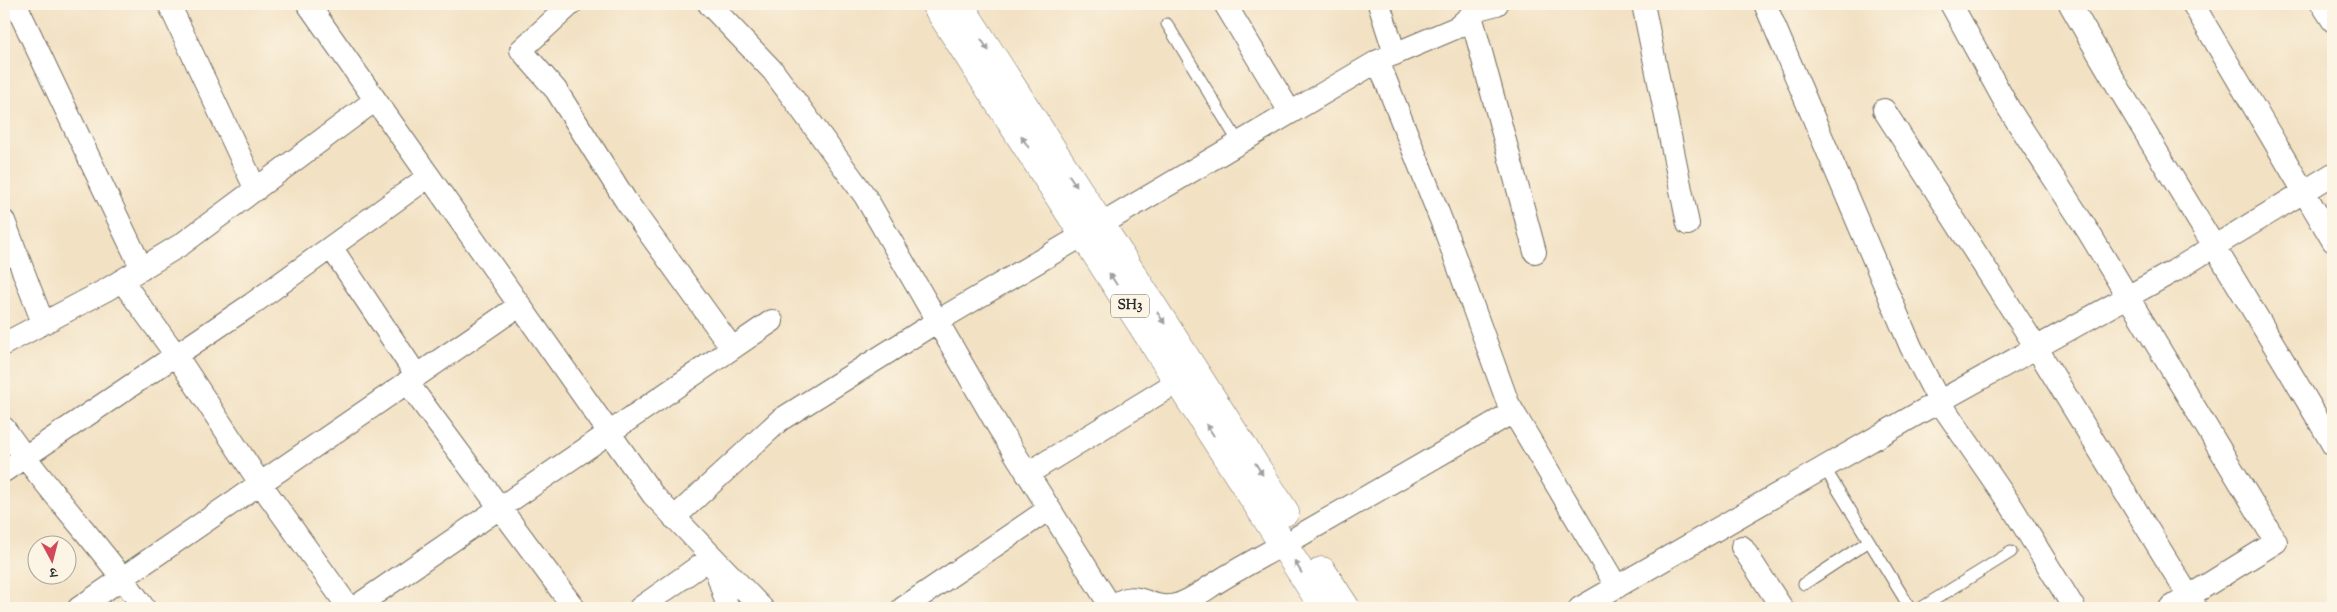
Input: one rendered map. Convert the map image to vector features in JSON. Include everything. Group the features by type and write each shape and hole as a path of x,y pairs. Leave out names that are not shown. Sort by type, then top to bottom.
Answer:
{"main road":[{"name":"SH3","path":"935,4 1092,229 1292,540 1326,607"},
{"name":"SH3","path":"959,4 1092,229 1178,381 1292,540"}],"street":[{"path":"169,4 256,190"},
{"path":"308,4 428,178 520,305 653,495 762,608"},
{"path":"571,4 521,50 556,90 626,201 732,348"},
{"path":"709,4 773,71 865,196 936,322 1110,608 1121,599 1128,598 1135,598 1158,607 1179,604 1513,412"},
{"path":"1224,4 1290,112"},
{"path":"1380,4 1387,57 1445,230 1508,403 1617,587"},
{"path":"1643,4 1688,224"},
{"path":"1765,4 1911,347 1939,401 2012,508 2074,608"},
{"path":"1951,4 2009,109 2128,296 2276,542 2193,602 2170,608"},
{"path":"2070,4 2215,247 2275,343 2333,445"},
{"path":"2193,4 2333,241"},
{"path":"2322,4 2333,22"},
{"path":"674,518 780,420 936,322 1290,112 1387,57 1458,27 1481,8 1535,252"},
{"path":"18,11 142,269"},
{"path":"4,344 142,269 182,244 374,101"},
{"path":"1884,110 2036,347 2193,602"},
{"path":"1580,608 1939,401 2215,247 2333,174"},
{"path":"4,471 176,355 428,178"},
{"path":"4,221 43,323"},
{"path":"331,247 412,379 499,509 574,608"},
{"path":"122,280 176,355 260,483 349,608"},
{"path":"79,608 520,305"},
{"path":"354,608 772,321"},
{"path":"1027,474 1178,381"},
{"path":"4,428 24,458 123,578 144,608"},
{"path":"903,608 1049,509"},
{"path":"1742,547 1782,608"},
{"path":"640,608 712,557"},
{"path":"712,557 728,608"}],"lane":[{"path":"1167,24 1240,143"},
{"path":"1824,467 1910,608"},
{"path":"1804,584 1869,541"},
{"path":"1921,608 2011,552"}]}
